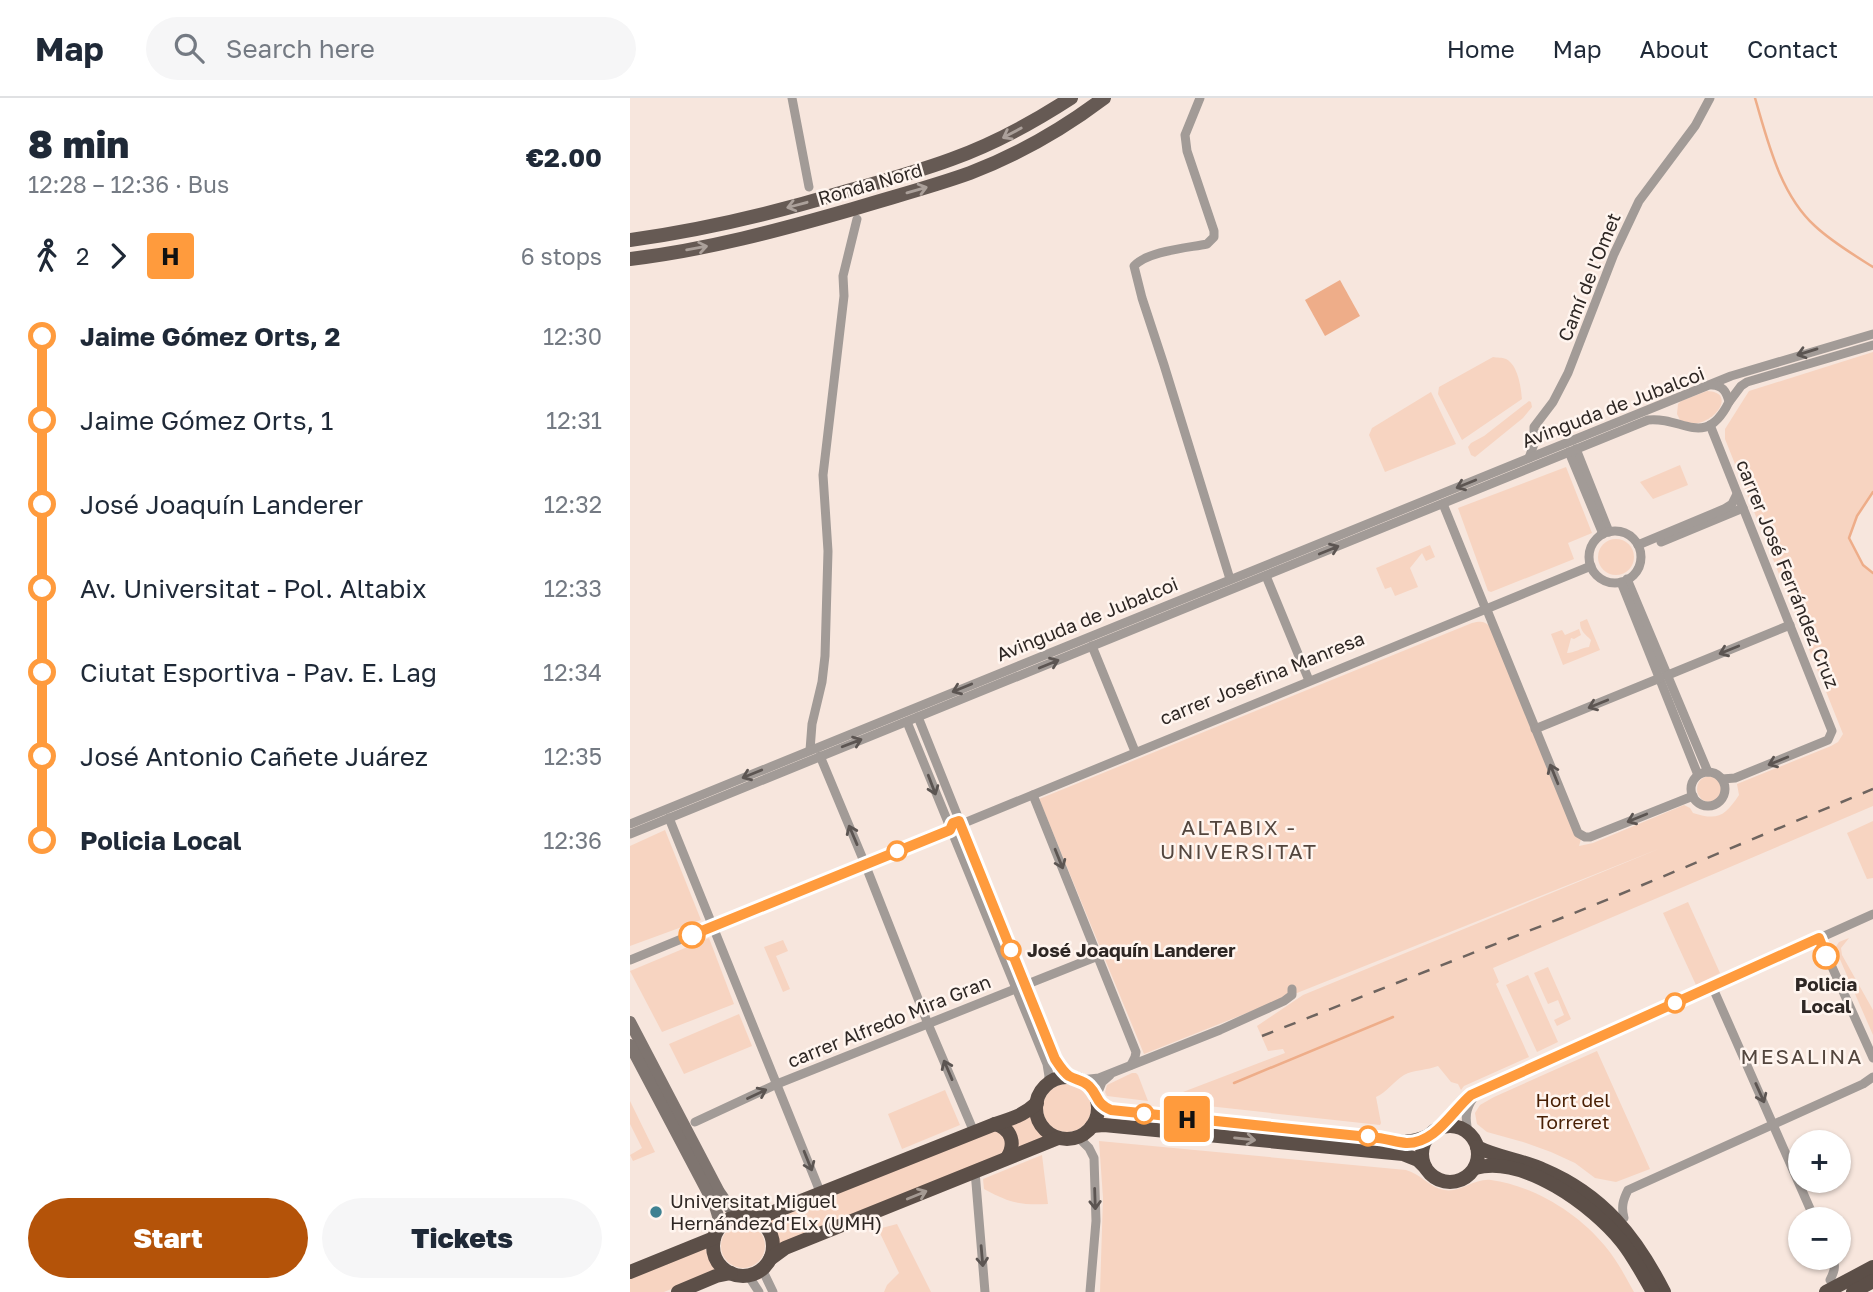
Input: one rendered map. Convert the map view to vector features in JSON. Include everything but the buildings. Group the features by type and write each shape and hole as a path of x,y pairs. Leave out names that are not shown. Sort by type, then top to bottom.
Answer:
{"highway":[{"path":"1058,1138 1041,1125 1037,1103 1048,1083 1063,1077 1076,1079 1090,1087 1103,1106 1111,1110 1404,1143 1456,1127 1468,1132 1477,1147 1478,1157 1475,1168 1463,1179 1447,1182 1436,1179 1418,1160 1403,1154 1092,1126"},
{"path":"678,1292 716,1276 731,1273 748,1275 785,1248 1058,1138 1078,1137 1092,1126 1098,1111 1097,1099"},
{"path":"756,1219 1026,1113 1037,1103"},
{"path":"995,1124 1007,1130 1011,1136 1013,1144 1007,1158"},
{"path":"1425,1167 1423,1146 1434,1132"},
{"path":"1477,1147 1546,1170 1581,1189 1637,1244 1664,1292"},
{"path":"1475,1168 1493,1165 1528,1173 1578,1199 1622,1242 1653,1292"},
{"path":"630,1272 717,1232 732,1218 739,1216 756,1219 766,1227 772,1239 772,1252 766,1264"},
{"path":"717,1232 713,1247 715,1255 724,1269 731,1273"},
{"path":"1828,1286 1873,1267"},
{"path":"1853,1292 1873,1282"}],"main road":[{"name":"Ronda Nord","path":"630,240 751,218 925,169 1002,138 1071,98"},
{"name":"Ronda Nord","path":"630,259 738,240 793,227 933,185 1016,152 1063,126 1104,98"},
{"path":"630,1022 719,1192 739,1216"},
{"path":"630,1045 715,1206 717,1232"}],"street":[{"path":"792,98 809,187"},
{"path":"1200,98 1185,135 1187,151 1214,237 1207,244 1151,256 1134,265 1230,579"},
{"name":"Camí de l'Omet","path":"1529,458 1535,427 1553,402 1568,373 1614,254 1639,201 1695,126 1710,98"},
{"path":"810,750 825,656 828,551 823,475 844,296 843,276 857,219"},
{"path":"1710,385 1770,363 1873,334"},
{"path":"1729,402 1747,382 1873,345"},
{"name":"Avinguda de Jubalcoi","path":"630,824 1710,385 1721,387 1726,393 1729,402 1710,425 1688,428 1667,419 1648,420 630,834"},
{"path":"1676,399 1674,406 1677,423"},
{"name":"carrer José Ferrández Cruz","path":"1710,425 1831,727 1828,740 1744,775 1722,779"},
{"path":"1534,439 1544,448 1552,449"},
{"path":"1572,450 1606,533"},
{"path":"1639,547 1724,509 1732,504 1737,494"},
{"path":"1443,504 1578,833 1590,837 1693,796"},
{"path":"1639,547 1743,508"},
{"path":"1726,515 1747,519"},
{"path":"1606,533 1626,533 1639,547 1639,568 1624,581 1613,582 1601,578 1591,563 1593,544 1606,533"},
{"name":"carrer Josefina Manresa","path":"959,823 1033,795 1591,563"},
{"path":"1266,576 1308,678"},
{"path":"1624,581 1703,773"},
{"name":"carrer Josefina Manresa","path":"959,823 1308,678 1486,608"},
{"path":"1535,729 1790,625"},
{"path":"1092,646 1134,749"},
{"path":"918,718 1021,987 1048,1067 1048,1083"},
{"path":"907,722 950,830 1062,1070 1076,1079 1092,1080 1284,1001 1292,995 1292,989"},
{"path":"820,756 974,1132"},
{"path":"1714,772 1722,779 1724,794 1713,805 1701,804 1693,796 1692,785 1703,773 1714,772"},
{"path":"1033,795 1136,1052 1147,1059"},
{"path":"669,818 821,1194"},
{"path":"630,960 950,830 959,823"},
{"path":"1434,1132 1462,1102 1480,1090 1873,914"},
{"path":"1819,938 1873,1058"},
{"name":"carrer Alfredo Mira Gran","path":"695,1122 777,1084 1098,956"},
{"path":"1712,986 1809,1207"},
{"path":"1097,1099 1102,1082 1127,1066 1136,1052"},
{"path":"1624,1218 1623,1200 1628,1191 1863,1084 1873,1077"},
{"path":"1468,1132 1466,1113 1469,1104 1480,1090"},
{"path":"1078,1137 1094,1158 1096,1221 1090,1292"},
{"path":"975,1171 985,1292"},
{"path":"766,1264 773,1292"},
{"path":"1828,1286 1835,1270"},
{"path":"748,1275 759,1292"}],"green space":[{"path":"1873,352 1873,492 1857,516 1849,538 1863,565 1873,573 1873,806 1493,968 1499,982 1496,984 1529,1057 1464,1086 1461,1090 1438,1066 1404,1075 1376,1097 1380,1125 1162,1101 1285,1053 1283,1049 1268,1051 1257,1026 1303,995 1661,848 1144,1054 1039,799 1480,622 1490,627 1581,839 1579,846 1593,843 1684,805 1693,813 1709,817 1720,815 1739,795 1737,784 1831,746 1838,742 1843,734 1725,439 1725,429 1749,391"},
{"path":"1493,357 1506,359 1513,366 1522,399 1462,440 1438,394 1439,387"},
{"path":"1707,391 1717,393 1721,398 1717,412 1701,422 1680,420 1677,414 1678,404"},
{"path":"1431,392 1456,444 1385,472 1369,435 1372,428"},
{"path":"1529,401 1532,407 1523,418 1475,457 1471,455 1468,447 1471,443"},
{"path":"1680,465 1688,485 1653,499 1640,482"},
{"path":"1566,467 1592,533 1568,543 1574,559 1488,591 1458,508"},
{"path":"1616,539 1629,544 1634,557 1629,570 1616,575 1603,570 1598,557 1603,544"},
{"path":"1430,545 1435,557 1426,561 1422,553 1410,568 1418,587 1395,596 1391,587 1385,589 1376,568"},
{"path":"1587,619 1600,650 1563,665 1551,634 1562,630 1565,635 1579,629 1581,635 1571,638 1567,653 1589,647 1591,640 1582,630 1580,622"},
{"path":"1710,776 1719,780 1723,789 1719,798 1710,802 1701,798 1697,789 1701,780"},
{"path":"1873,821 1873,878 1867,879 1847,833"},
{"path":"665,830 701,920 630,946 630,846"},
{"path":"1688,902 1720,973 1696,985 1663,913"},
{"path":"709,938 734,1004 662,1032 630,971"},
{"path":"1849,938 1841,948 1842,955 1873,1010 1873,1035 1835,948 1839,942"},
{"path":"783,940 788,951 776,956 790,989 783,992 764,947"},
{"path":"1548,967 1571,1019 1557,1026 1554,1020 1564,1015 1558,1000 1548,1004 1534,973"},
{"path":"1528,975 1558,1042 1537,1052 1506,985"},
{"path":"739,1014 752,1046 684,1074 669,1044"},
{"name":"Hort del Torreret","path":"1597,1051 1650,1169 1616,1182 1595,1178 1575,1163 1551,1152 1487,1132 1477,1124 1475,1113 1480,1105"},
{"path":"1132,1073 1138,1075 1148,1101 1107,1096 1107,1085"},
{"path":"1067,1084 1084,1091 1091,1108 1084,1125 1067,1132 1050,1125 1043,1108 1050,1091"},
{"path":"945,1090 960,1125 902,1149 888,1114"},
{"path":"630,1101 655,1152 633,1161 630,1155 642,1148 630,1124"},
{"path":"1032,1114 1038,1129 1047,1138 1018,1150 1008,1124"},
{"path":"994,1128 1004,1133 1006,1155 780,1248 777,1233 768,1221"},
{"path":"1099,1141 1406,1170 1444,1190 1485,1180 1507,1183 1554,1203 1582,1223 1609,1251 1634,1292 1100,1292 1103,1198"},
{"path":"1042,1155 1048,1204 1015,1202 984,1189 983,1179"},
{"path":"743,1224 759,1230 765,1246 759,1262 743,1268 727,1262 721,1246 727,1230"},
{"path":"897,1224 931,1292 884,1292 899,1273 878,1229"},
{"path":"702,1243 717,1270 664,1292 630,1292 630,1272"}],"shaded area":[{"path":"1340,280 1360,316 1325,336 1305,300"}],"waterway":[{"path":"1755,98 1777,166 1793,199 1822,232 1873,267"},
{"path":"1873,492 1857,516 1849,538 1863,565 1873,573"},
{"path":"1234,1083 1393,1017"}],"railway":[{"path":"1262,1036 1592,906 1873,789"}],"bus line":[{"name":"H","path":"692,935 950,830 953,823 959,821 1055,1059 1067,1074 1086,1083 1103,1106 1111,1110 1404,1143 1428,1136 1471,1095 1819,938 1826,956"}],"place":[{"name":"José Joaquín Landerer","path":"1011,950"},
{"name":"Policia Local","path":"1826,956"},
{"name":"Universitat Miguel Hernández d'Elx (UMH)","path":"656,1212"}],"district":[{"name":"ALTABIX - UNIVERSITAT","path":"1239,840"},
{"name":"MESALINA","path":"1802,1057"}]}
